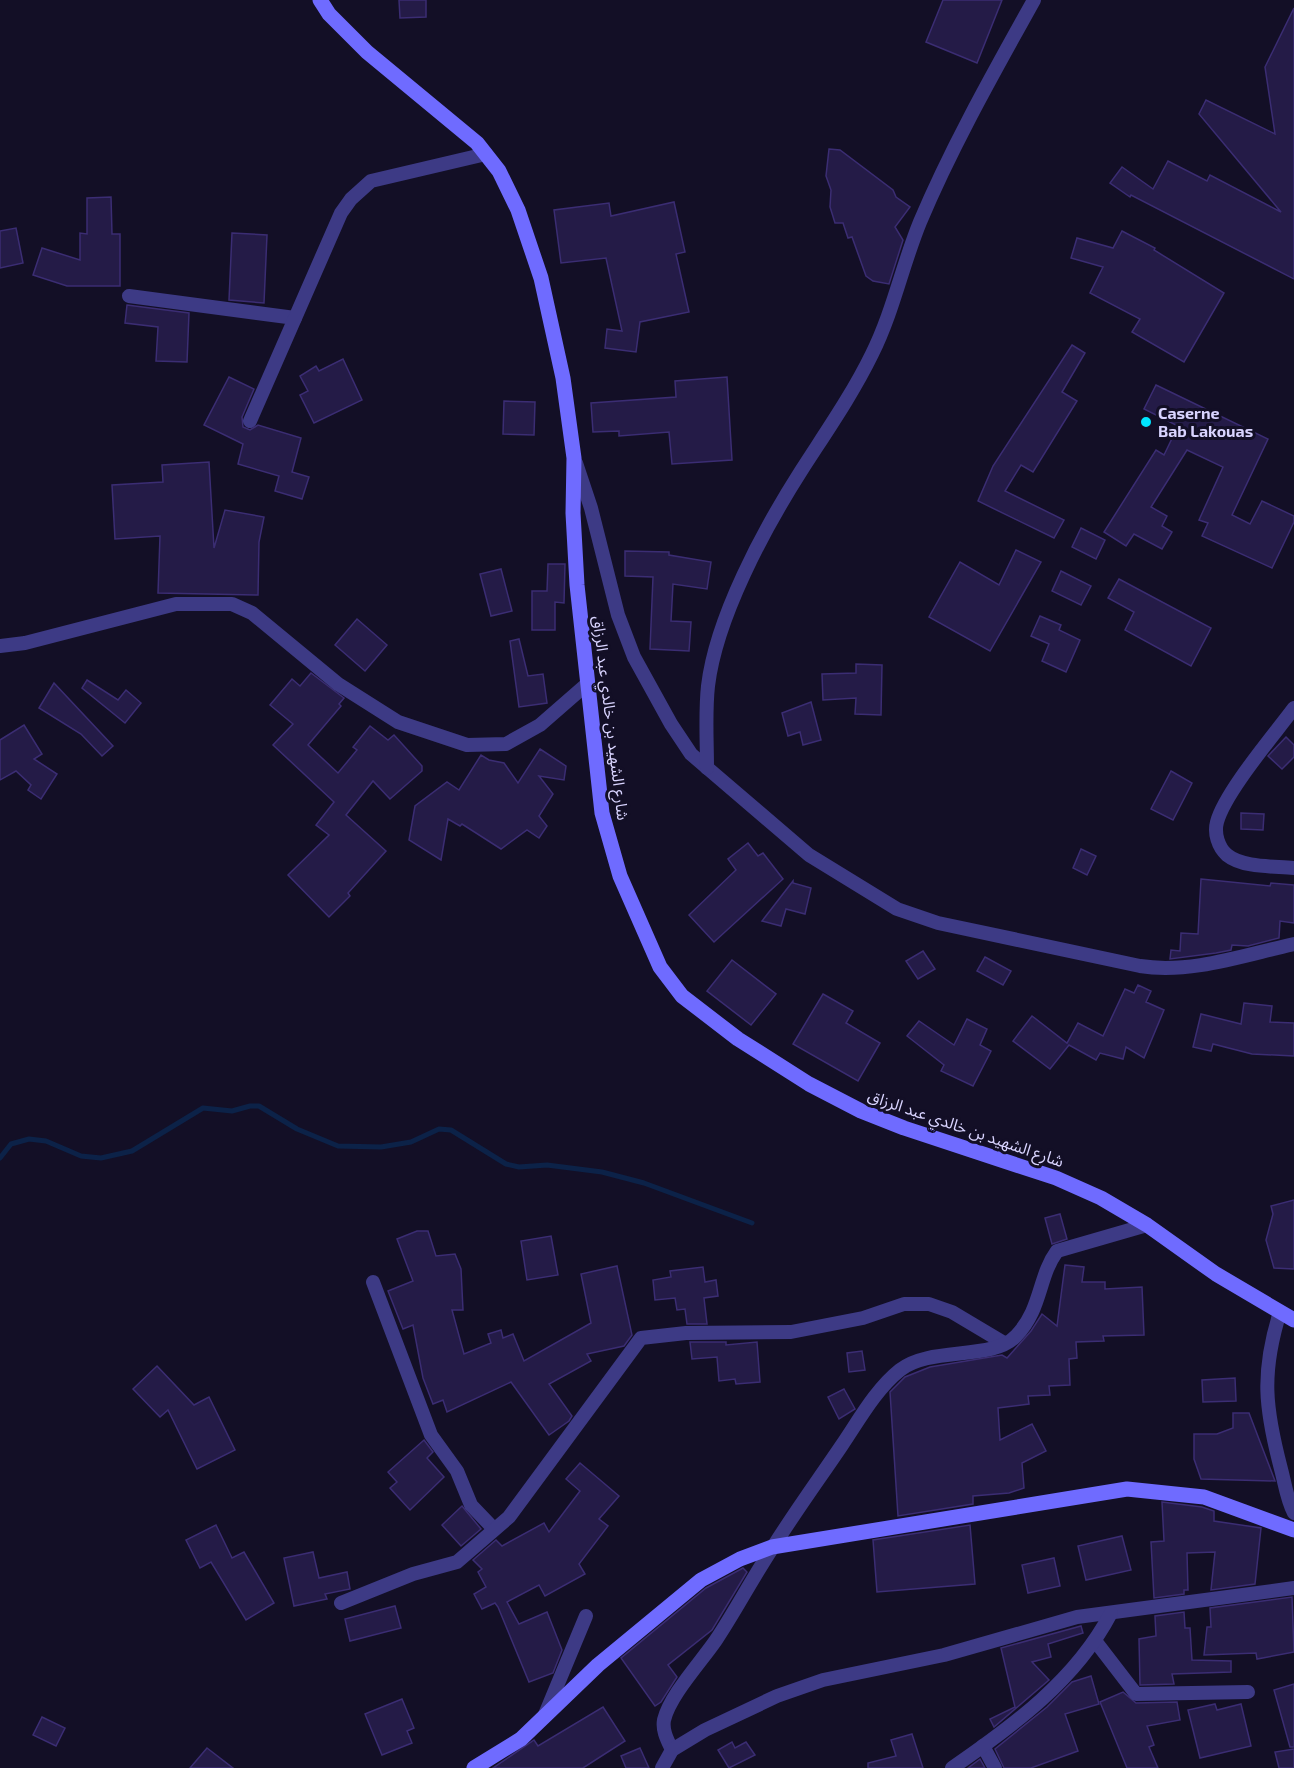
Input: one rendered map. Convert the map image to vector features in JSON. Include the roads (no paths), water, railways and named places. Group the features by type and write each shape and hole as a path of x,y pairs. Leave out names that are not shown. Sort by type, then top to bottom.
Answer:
{"main road":[{"name":"شارع الشهيد بن خالدي عبد الرزاق","path":"320,0 329,14 367,52 445,114 486,154 499,171 518,210 541,278 563,378 574,458 573,513 576,575 602,813 620,876 660,967 682,996 738,1039 809,1084 861,1111 904,1128 1056,1178 1101,1198 1147,1225 1216,1274 1294,1320"},
{"path":"474,1768 521,1739 598,1665 701,1580 740,1558 772,1547 1127,1489 1204,1497 1294,1530"}],"street":[{"path":"707,768 708,685 715,653 728,613 755,555 800,474 872,355 888,318 921,221 1034,0"},
{"path":"250,421 341,213 351,199 371,181 486,154"},
{"path":"129,296 295,318"},
{"path":"574,458 591,508 618,615 634,657 671,724 691,754 809,855 897,909 938,923 1162,969 1185,967 1294,944"},
{"path":"0,646 25,643 176,604 232,604 252,613 338,684 398,722 466,745 506,744 540,725 587,684"},
{"path":"1294,708 1226,802 1216,823 1216,840 1227,855 1250,864 1294,868"},
{"path":"672,1750 664,1731 664,1721 670,1706 716,1639 772,1547 877,1394 899,1370 914,1361 972,1352 1015,1339 1028,1322 1039,1300 1050,1260 1057,1251 1147,1225"},
{"path":"373,1282 431,1435 457,1471 471,1505 493,1528"},
{"path":"341,1602 413,1574 457,1562 493,1528 509,1517 530,1492 641,1338 686,1333 791,1332 862,1318 904,1304 929,1304 952,1312 1004,1343"},
{"path":"1280,1312 1269,1346 1266,1375 1269,1425 1294,1513"},
{"path":"662,1768 672,1750 705,1730 777,1696 823,1680 944,1654 1077,1617 1294,1588"},
{"path":"952,1768 1047,1696 1096,1642 1111,1613"},
{"path":"544,1717 586,1616"},
{"path":"1096,1642 1136,1694 1248,1692"},
{"path":"983,1746 995,1768"}],"waterway":[{"path":"0,1158 11,1144 29,1139 46,1141 81,1156 101,1158 132,1151 203,1108 232,1111 259,1106 297,1129 338,1146 381,1147 411,1142 439,1129 451,1130 506,1164 519,1167 547,1165 602,1172 644,1183 752,1223"}],"place":[{"name":"Caserne Bab Lakouas","path":"1146,422"}]}
